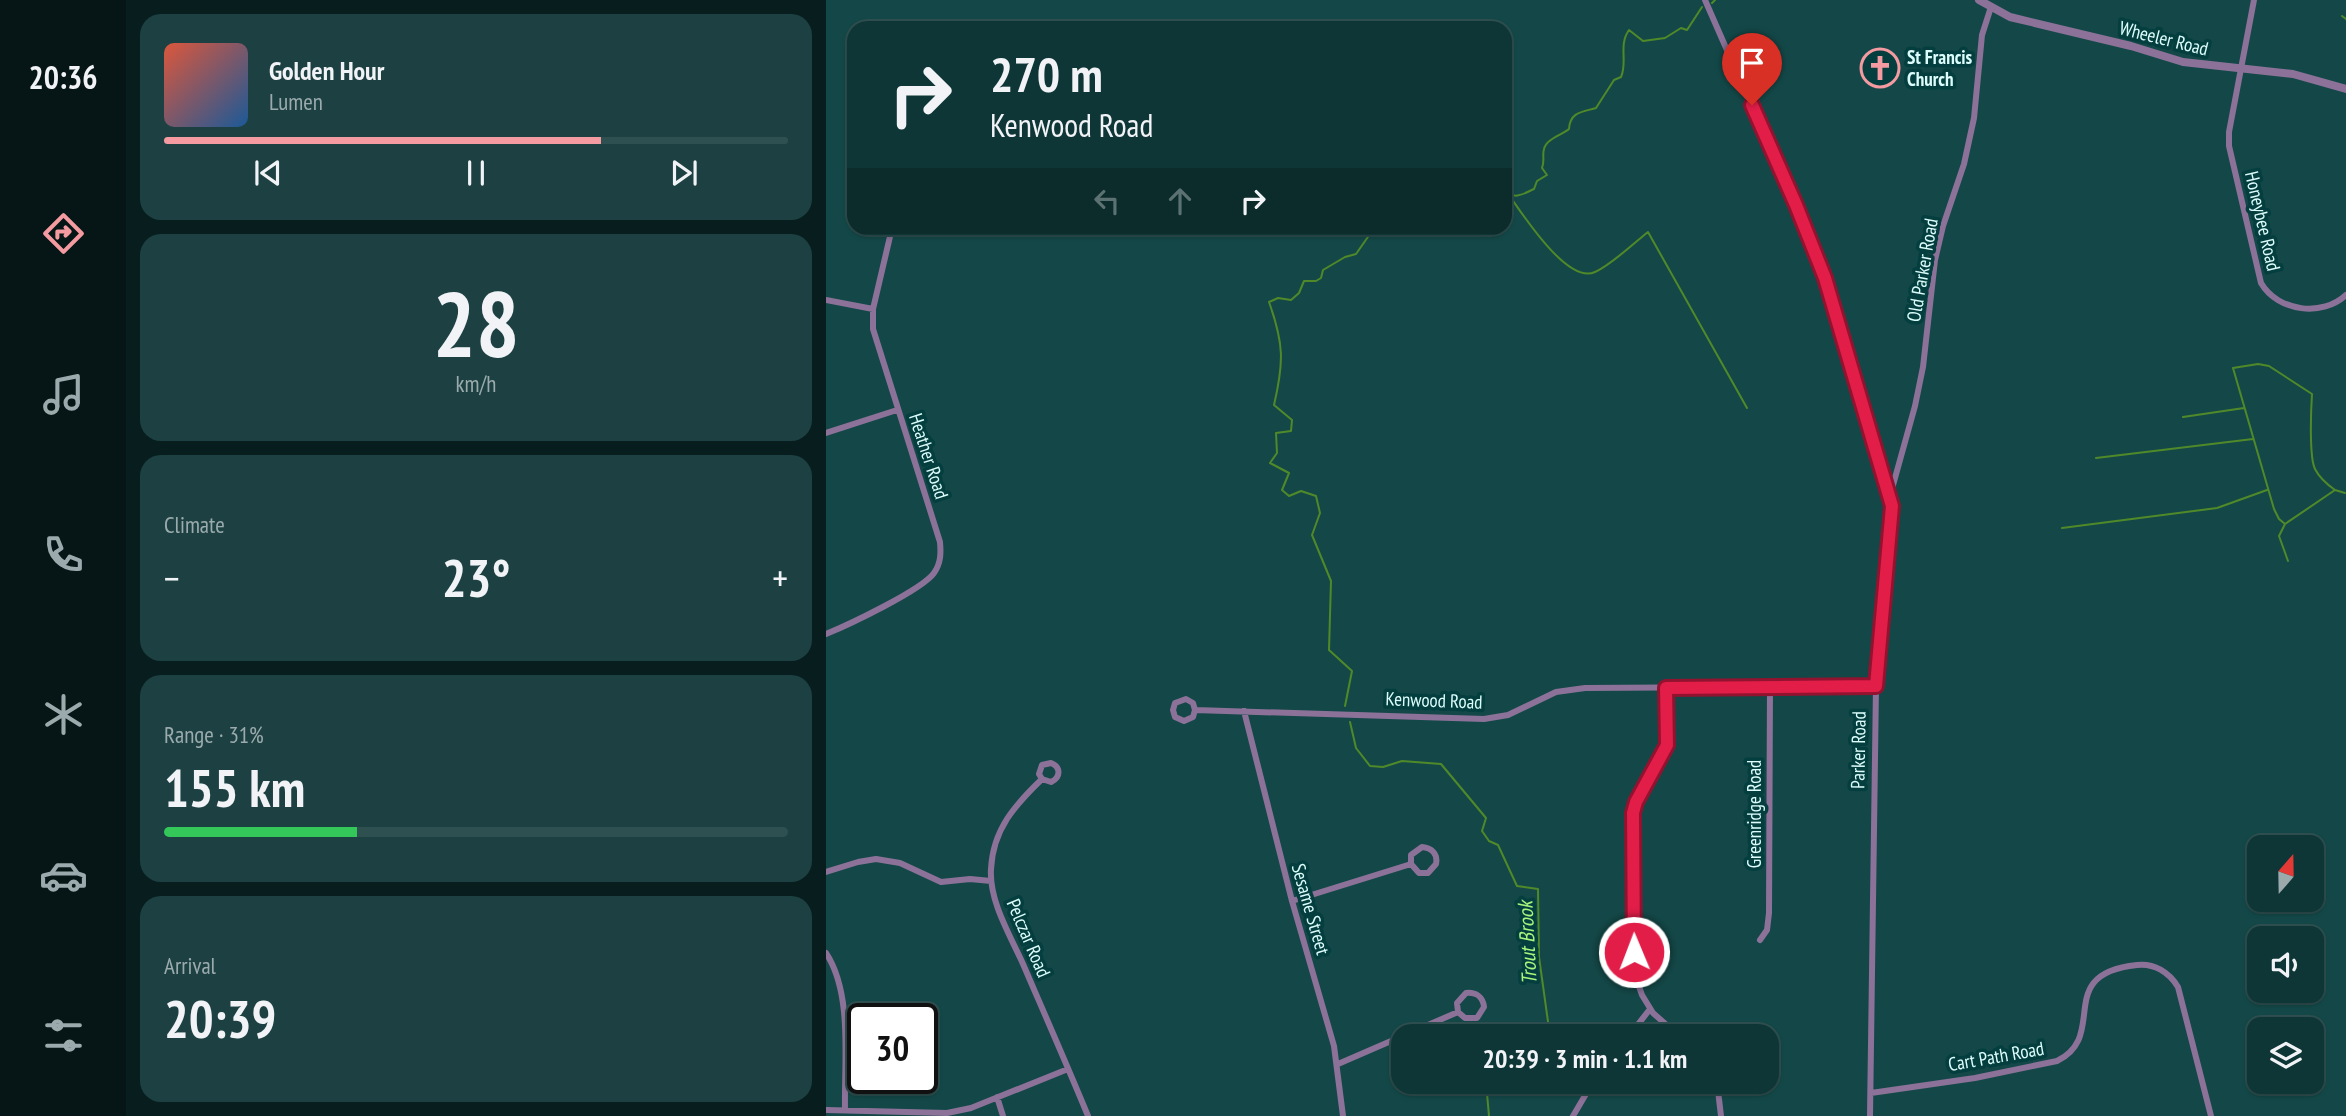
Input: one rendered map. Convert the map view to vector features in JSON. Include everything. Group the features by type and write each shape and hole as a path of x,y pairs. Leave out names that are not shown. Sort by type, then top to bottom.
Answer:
{"street":[{"name":"Parker Road","path":"1705,0 1816,253 1834,303 1892,506 1876,686 1870,1116"},
{"name":"Wheeler Road","path":"1979,0 2010,17 2131,46 2183,62 2293,74 2346,89"},
{"name":"Honeybee Road","path":"2254,0 2228,146 2261,283 2268,295 2283,303 2305,308 2325,308 2336,304 2346,295"},
{"name":"Old Parker Road","path":"1890,498 1923,367 1935,260 1943,226 1964,164 1974,118 1982,35 1991,7"},
{"name":"Heather Road","path":"826,634 918,587 936,571 941,556 940,542 873,328 873,309 890,235"},
{"path":"826,300 873,309"},
{"path":"826,433 897,410"},
{"name":"Greenridge Road","path":"1760,940 1767,930 1769,913 1770,686"},
{"name":"Kenwood Road","path":"1195,710 1484,719 1507,715 1556,692 1586,688 1876,686"},
{"path":"1663,1024 1642,995 1635,969 1633,813 1636,802 1667,745 1666,688"},
{"name":"Sesame Street","path":"1244,711 1292,901 1338,1064 1343,1116"},
{"name":"Pelczar Road","path":"1042,779 1005,818 992,855 991,881 1002,918 1088,1116"},
{"path":"1426,847 1436,856 1436,864 1427,873 1419,873 1411,864 1411,855 1417,849 1426,847"},
{"path":"826,872 876,859 900,863 941,882 970,879 991,881"},
{"path":"1292,901 1411,864"},
{"path":"826,953 837,971 843,993 845,1110"},
{"name":"Cart Path Road","path":"1871,1093 1975,1078 2057,1061 2069,1054 2079,1039 2087,995 2096,979 2112,969 2143,965 2166,972 2178,987 2211,1116"},
{"path":"1475,993 1482,999 1483,1012 1477,1018 1469,1020 1458,1012 1457,1003 1462,996 1475,993"},
{"path":"1638,1024 1650,1009"},
{"path":"1338,1064 1458,1012"},
{"path":"826,1110 947,1113 971,1108 1068,1069"},
{"path":"1573,1116 1586,1094"},
{"path":"1718,1094 1721,1116"},
{"path":"997,1097 1003,1116"}],"waterway":[{"name":"Trout Brook","path":"1712,3 1715,0"},
{"name":"Trout Brook","path":"1512,195 1534,189 1537,181 1547,175 1542,168 1545,146 1569,129 1574,116 1596,108 1614,80 1621,77 1624,42 1629,30 1643,41 1665,38 1681,28 1687,30 1702,7"},
{"path":"2342,16 2346,19"},
{"path":"1512,199 1547,246 1572,268 1584,273 1601,269 1648,232 1747,408"},
{"name":"Trout Brook","path":"1345,706 1352,671 1329,650 1331,581 1312,535 1320,513 1316,496 1301,491 1289,496 1282,490 1289,473 1270,463 1277,453 1276,433 1291,431 1292,420 1274,405 1280,377 1281,353 1278,330 1269,302 1278,298 1291,300 1299,293 1304,281 1316,281 1321,278 1323,270 1356,254 1369,235"},
{"path":"2285,524 2274,509 2233,368 2258,364 2269,366 2312,394 2313,463 2319,475 2335,490"},
{"path":"2183,417 2244,408"},
{"path":"2096,458 2253,439"},
{"path":"2062,528 2217,508 2267,490"},
{"path":"2288,561 2279,536 2285,524 2335,490 2345,493"},
{"name":"Trout Brook","path":"1350,722 1356,748 1370,766 1383,767 1402,761 1441,764 1486,818 1482,831 1489,841 1498,845 1517,886 1538,889 1539,957 1548,1024"},
{"name":"Trout Brook","path":"1487,1094 1489,1116"}],"place":[{"name":"St Francis Church","path":"1880,68"}],"route":[{"path":"1634,952 1633,813 1636,802 1667,745 1666,688 1876,686 1892,506 1834,303 1816,253 1752,105"}]}
